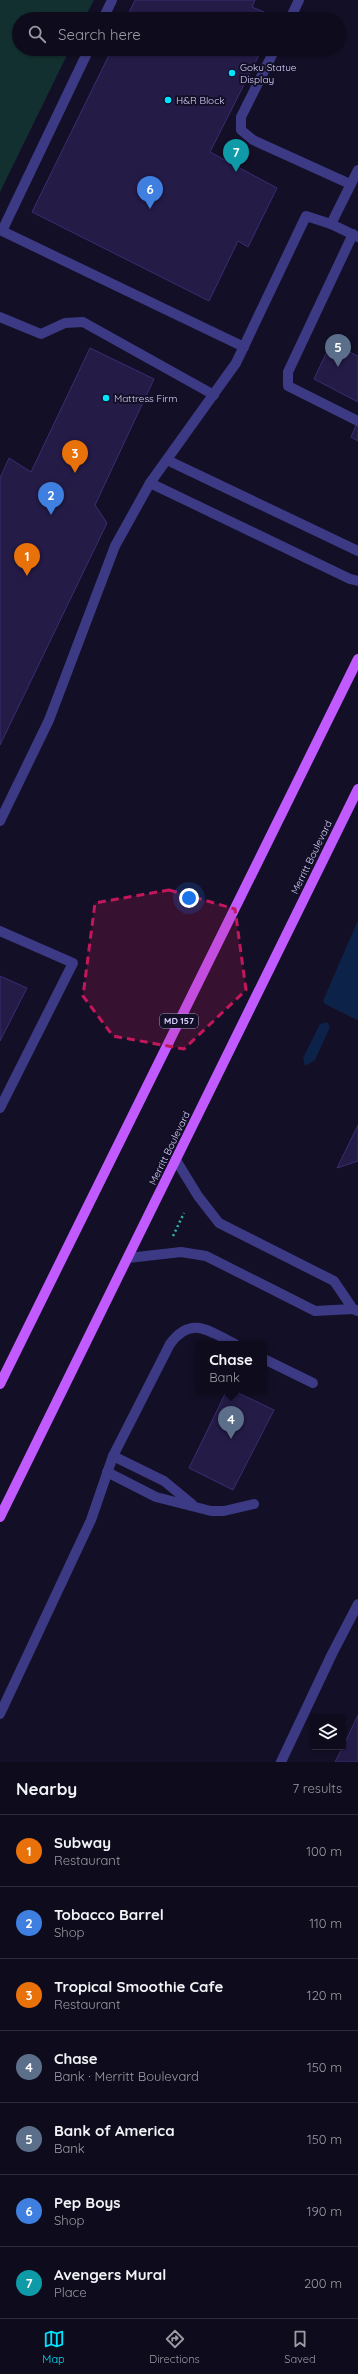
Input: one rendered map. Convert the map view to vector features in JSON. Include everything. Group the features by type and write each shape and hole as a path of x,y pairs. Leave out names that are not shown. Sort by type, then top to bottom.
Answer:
{"main road":[{"name":"MD 157","path":"0,1384 358,659"},
{"name":"Merritt Boulevard","path":"0,1517 358,789"}],"lane":[{"path":"106,12 112,0"},
{"path":"293,12 299,0"},
{"path":"86,56 2,231 244,347"},
{"path":"272,56 241,117 241,130 253,140 350,184"},
{"path":"331,224 358,170"},
{"path":"0,821 49,720 115,546 150,483 236,363 306,216 331,224 355,236 288,372 288,386 358,421"},
{"path":"0,317 41,334 65,323 83,322 214,395"},
{"path":"167,460 358,551"},
{"path":"150,483 350,579 358,580"},
{"path":"0,931 73,963 0,1108"},
{"path":"176,1160 202,1202 219,1223 229,1230 334,1281 356,1310"},
{"path":"128,1258 182,1252 206,1256 315,1311 356,1310"},
{"path":"356,1310 358,1299"},
{"path":"0,1714 91,1520 113,1456 176,1336 184,1330 200,1328 228,1341"},
{"path":"267,1360 313,1383"},
{"path":"113,1456 164,1481 194,1505"},
{"path":"107,1472 156,1497 194,1505 211,1511 224,1511 254,1504"},
{"path":"281,1762 332,1654 358,1604"}],"path":[{"path":"172,1238 184,1213"}],"highlighted area":[{"path":"169,890 235,909 246,990 184,1049 113,1036 83,996 95,903"}],"green space":[{"path":"0,0 94,0 88,12 12,12 12,56 67,56 0,192"}],"water":[{"path":"358,920 357,1020 325,1004 323,1001"},
{"path":"327,1022 330,1027 315,1060 305,1066 303,1058 320,1024"}],"building":[{"path":"135,0 255,0 252,7 264,12 129,12"},
{"path":"109,56 258,56 210,152 277,188 248,247 238,241 209,301 32,212"},
{"path":"331,343 358,356 358,402 314,379"},
{"path":"90,348 154,379 95,505 107,523 0,745 0,478 9,458 31,472"},
{"path":"358,421 358,441 351,437"},
{"path":"0,976 27,988 0,1041"},
{"path":"358,1125 358,1161 337,1168"},
{"path":"226,1393 238,1393 274,1410 233,1490 189,1468"},
{"path":"358,1715 358,1762 335,1762 341,1750 346,1750 346,1741"}],"place":[{"name":"Goku Statue Display","path":"232,73"},
{"name":"H&R Block","path":"168,100"},
{"name":"Avengers Mural","path":"236,172"},
{"name":"Pep Boys","path":"150,209"},
{"name":"Bank of America","path":"338,367"},
{"name":"Mattress Firm","path":"106,398"},
{"name":"Tropical Smoothie Cafe","path":"75,473"},
{"name":"Tobacco Barrel","path":"51,515"},
{"name":"Subway","path":"27,576"},
{"name":"Chase","path":"231,1439"}]}
